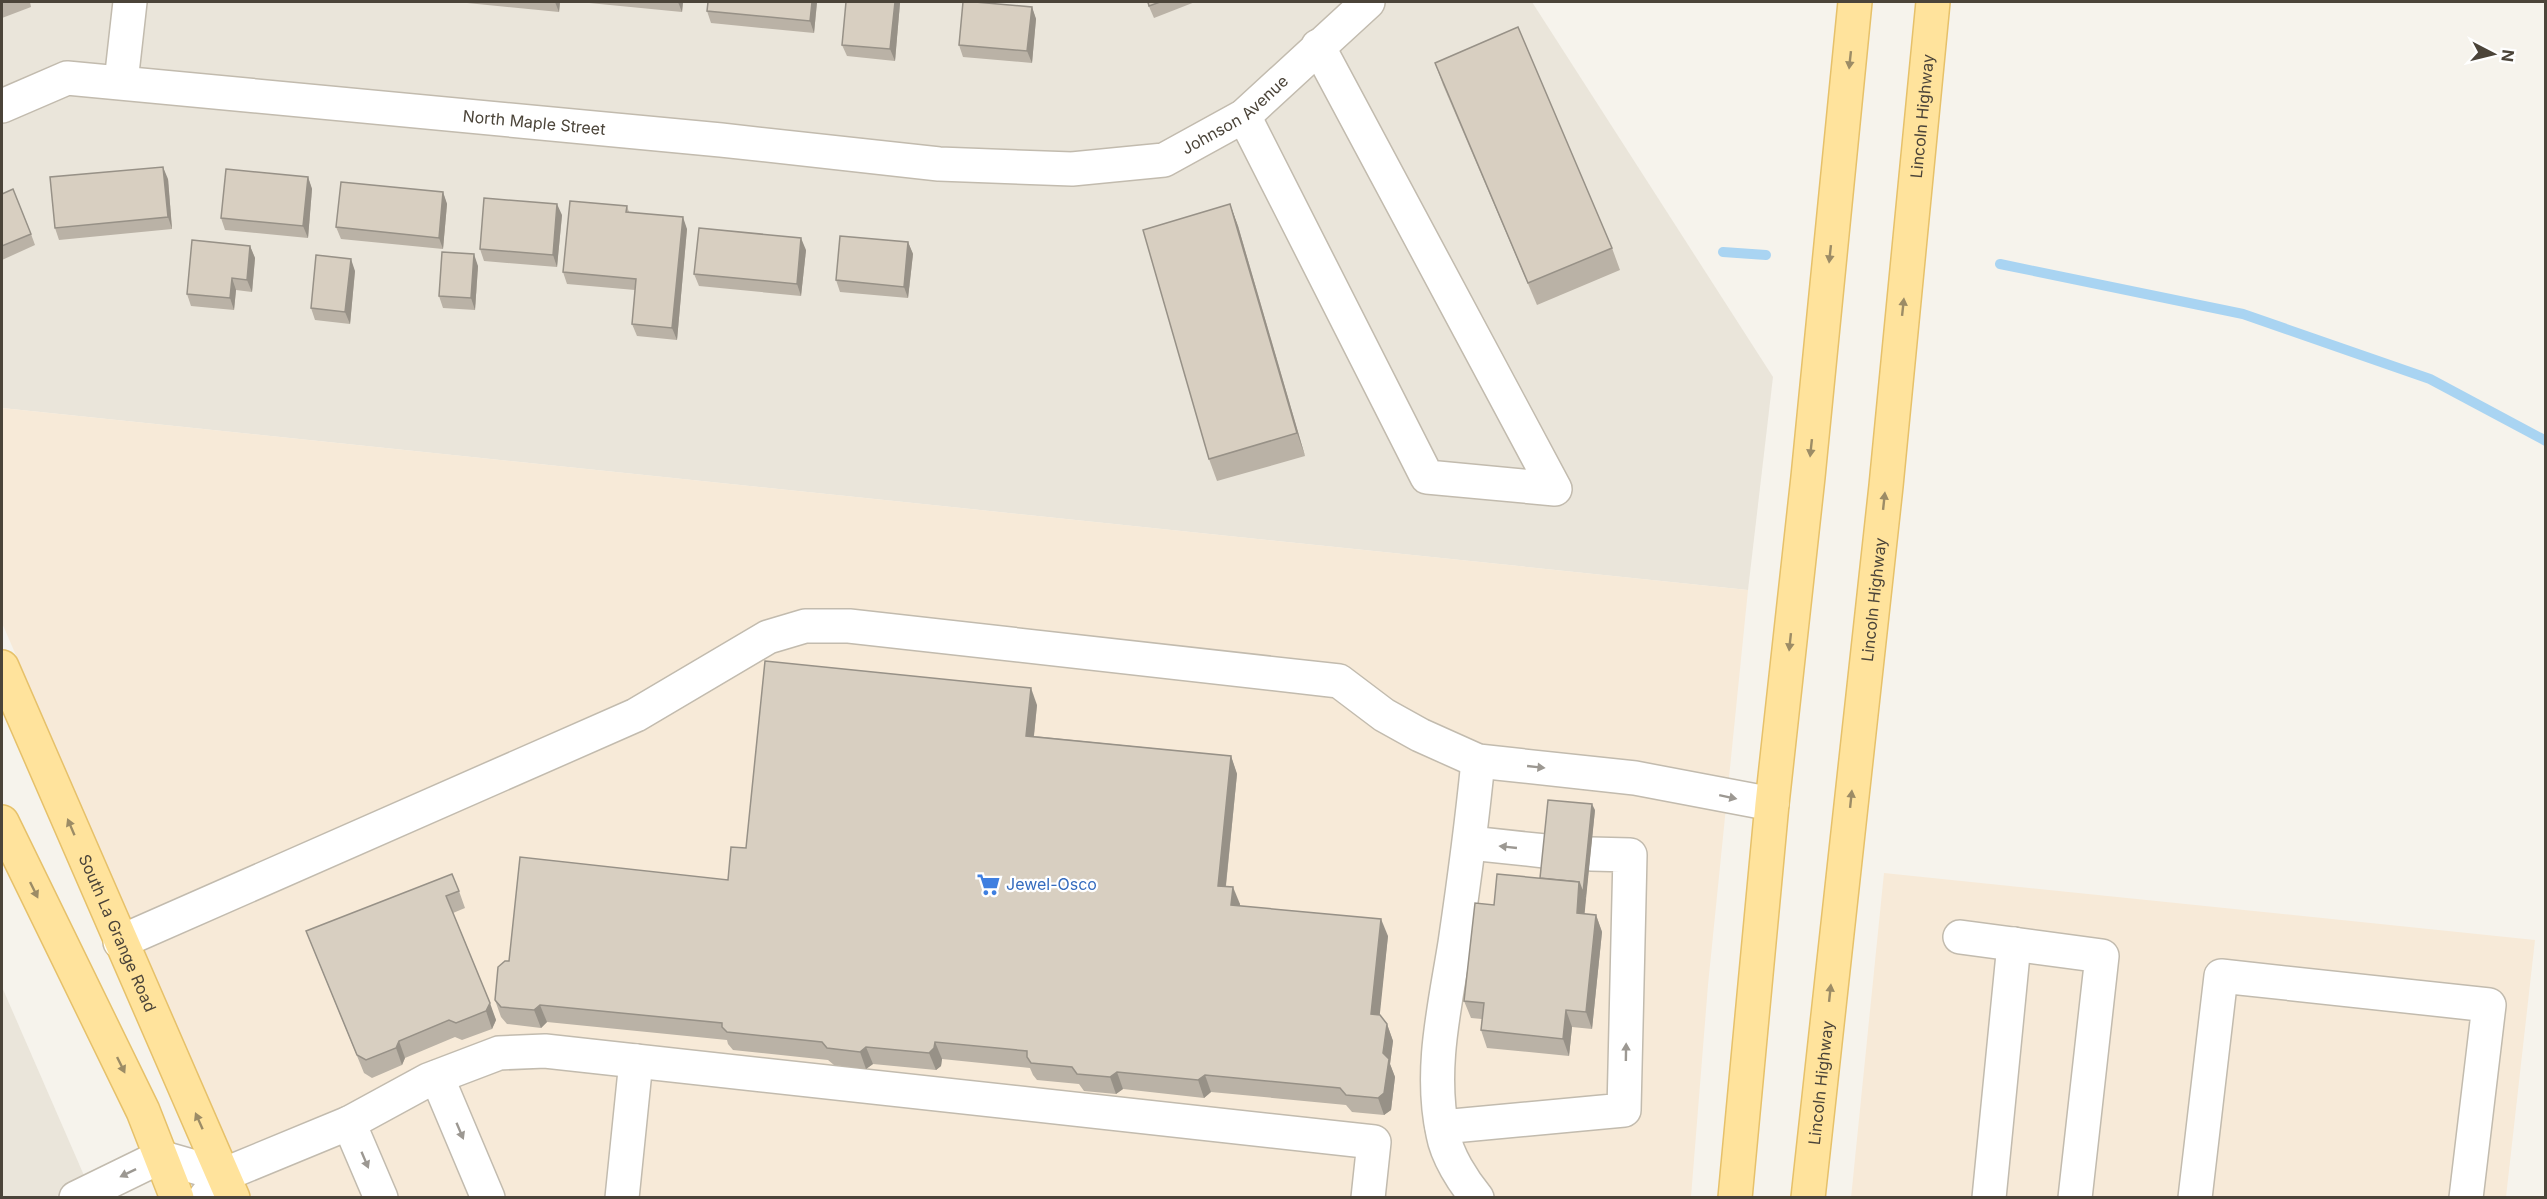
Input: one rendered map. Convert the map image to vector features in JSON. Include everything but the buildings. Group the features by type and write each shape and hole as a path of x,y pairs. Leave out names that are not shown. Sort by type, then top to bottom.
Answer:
{"main road":[{"path":"1735,1197 1772,804 1808,477 1855,2"},
{"name":"Lincoln Highway","path":"1808,1197 1885,497 1933,2"},
{"name":"South La Grange Road","path":"2,667 120,942 220,1190"},
{"path":"2,822 143,1111 177,1197"}],"street":[{"path":"121,82 130,2"},
{"name":"Johnson Avenue","path":"1072,169 1164,159 1244,116 1368,2"},
{"path":"1244,116 1427,477 1555,489 1318,46"},
{"name":"North Maple Street","path":"2,106 67,78 939,164 1072,169"},
{"path":"120,942 636,715 768,637 805,626 849,626 1339,681 1384,715 1420,735 1478,761 1635,777 1772,804"},
{"path":"1477,1197 1464,1182 1443,1136 1438,1099 1438,1052 1470,843 1478,761"},
{"path":"1470,843 1545,851"},
{"path":"1442,1127 1624,1110 1630,855 1590,854"},
{"path":"1960,937 2102,956 2075,1197"},
{"path":"1989,1197 2014,944"},
{"path":"2194,1197 2220,976 2489,1005 2466,1197"},
{"path":"76,1197 160,1157 220,1190 437,1077 499,1053 545,1051 1374,1142 1368,1197"},
{"path":"622,1197 636,1060"},
{"path":"437,1077 488,1197"},
{"path":"349,1123 381,1197"}],"shaded area":[{"path":"2,2 1532,2 1773,377 1748,590 2,408"},
{"path":"2,408 1748,590 1708,985 1691,1197 251,1197 2,623"},
{"path":"1884,873 2535,940 2506,1197 1851,1198"},
{"path":"2,987 86,1180 55,1197 2,1197"}],"waterway":[{"path":"1723,252 1766,255"},
{"path":"2000,264 2243,314 2430,379 2546,441"}],"place":[{"name":"Jewel-Osco","path":"988,884"}]}
